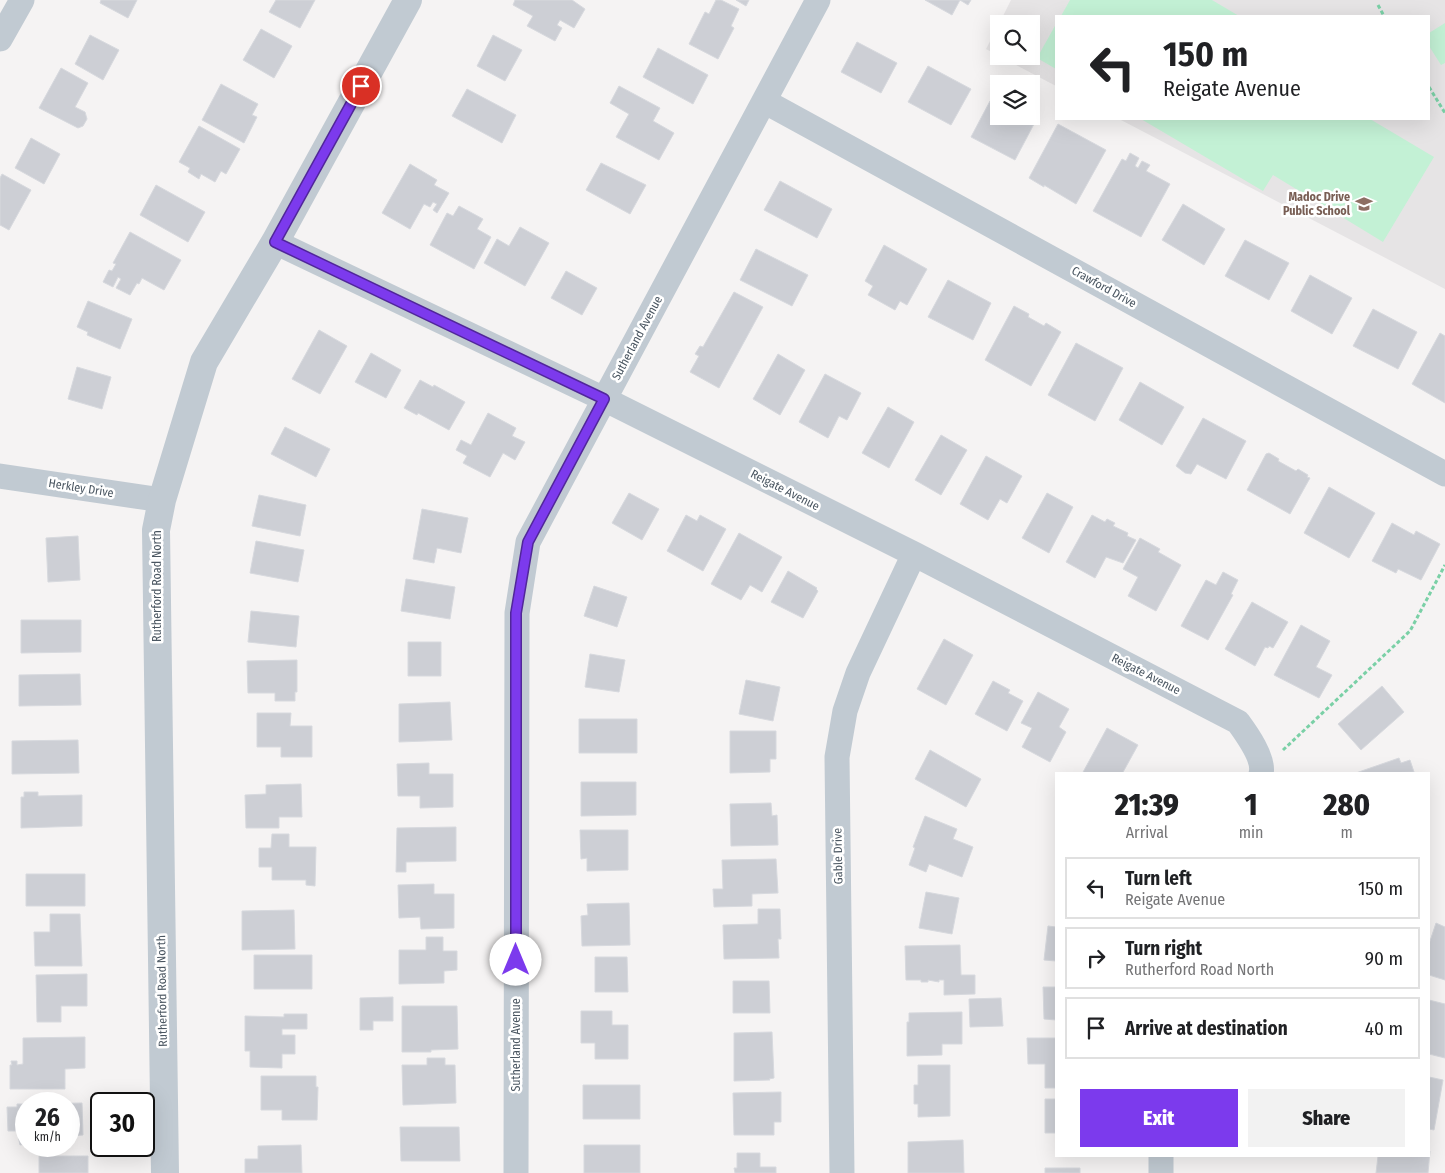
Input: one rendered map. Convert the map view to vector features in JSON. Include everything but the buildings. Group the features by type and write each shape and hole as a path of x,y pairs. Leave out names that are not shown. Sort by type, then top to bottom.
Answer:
{"street":[{"path":"0,39 22,0"},
{"name":"Rutherford Road North","path":"165,1173 156,530 162,500 204,362 275,242 408,0"},
{"name":"Sutherland Avenue","path":"516,1173 516,613 528,542 818,0"},
{"name":"Crawford Drive","path":"764,100 1445,474"},
{"name":"Reigate Avenue","path":"275,242 604,399 914,554 1238,722 1254,747 1262,772"},
{"name":"Herkley Drive","path":"0,476 162,500"},
{"name":"Gable Drive","path":"842,1173 837,757 845,711 858,672 914,554"},
{"path":"1161,1157 1162,1173"}],"path":[{"path":"1378,5 1383,15"},
{"path":"1430,89 1445,113"},
{"path":"1262,772 1410,631 1445,565"}],"shaded area":[{"name":"Madoc Drive Public School","path":"1011,0 1445,0 1445,289 1121,120 1430,120 1430,15 1055,15 1055,85 1040,78 1040,75 1035,75 1016,65 1040,65 1040,15 1004,15"},
{"path":"990,41 990,51 986,49"}],"green space":[{"path":"1070,0 1212,0 1237,15 1062,15"},
{"path":"1445,23 1445,63 1441,65 1430,48 1430,32"},
{"path":"1055,26 1055,68 1040,60 1040,53"},
{"path":"1143,120 1372,120 1434,157 1383,242 1273,175 1263,191"}],"place":[{"name":"Madoc Drive Public School","path":"1364,204"}],"route":[{"path":"361,86 275,242 604,399 528,542 516,613 516,960"}]}
